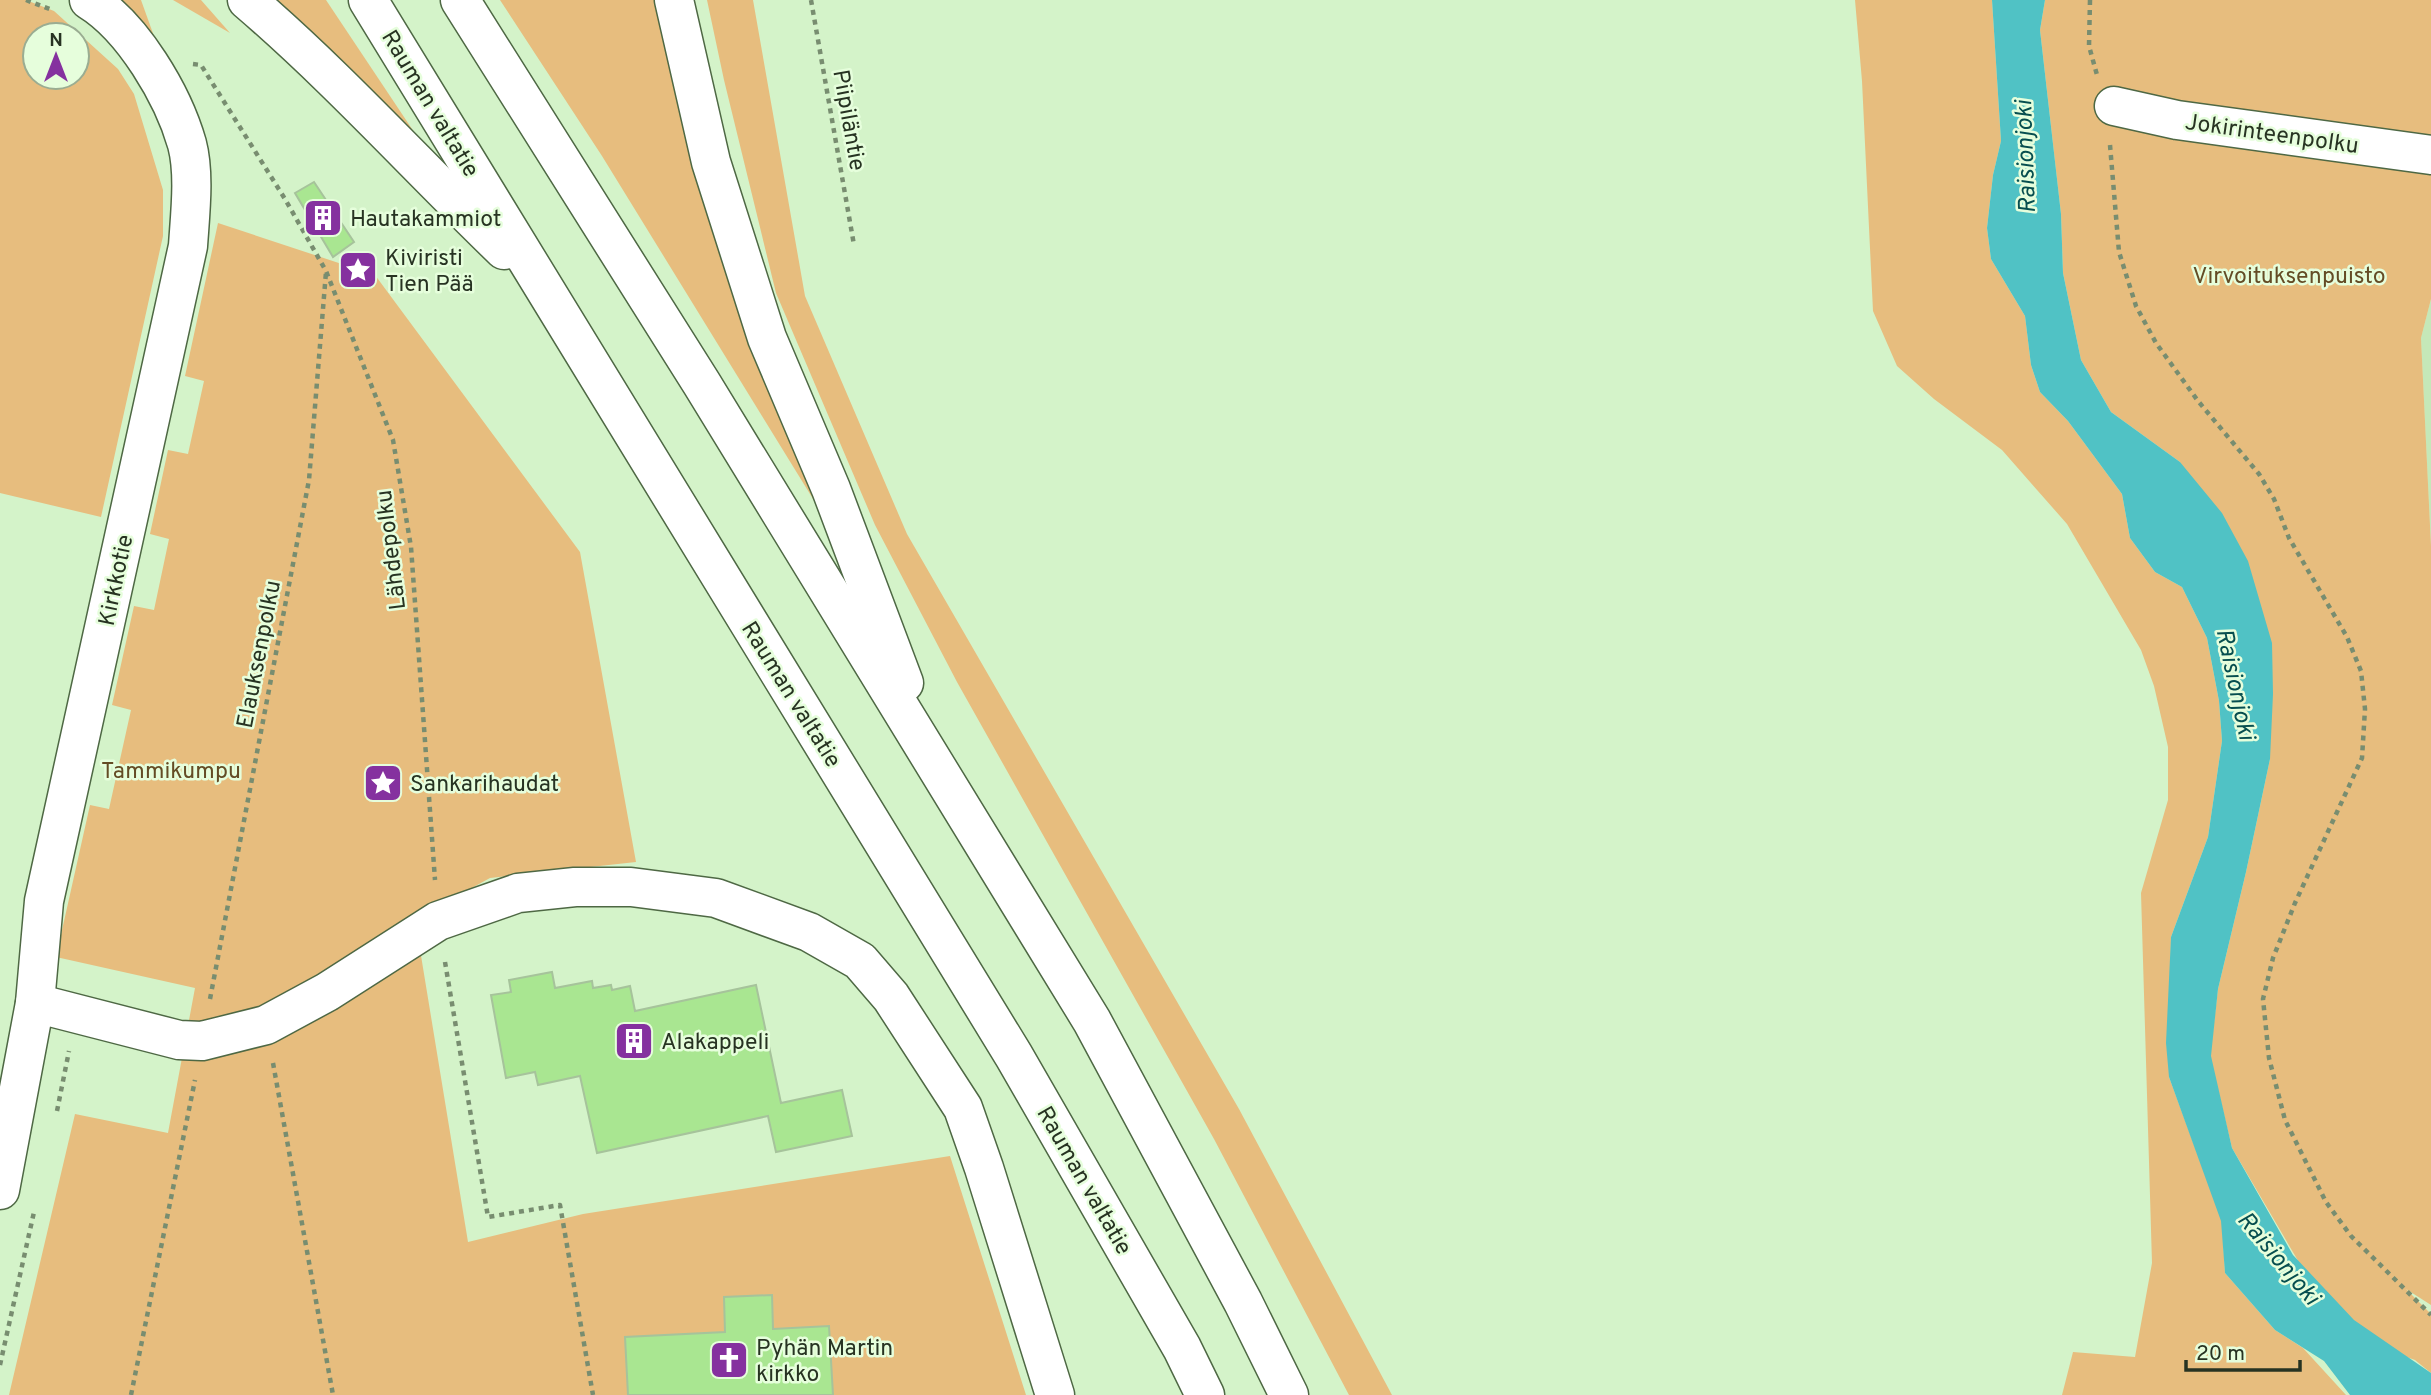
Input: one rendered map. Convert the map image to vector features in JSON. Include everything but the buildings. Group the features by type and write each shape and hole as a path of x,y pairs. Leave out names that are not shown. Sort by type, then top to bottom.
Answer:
{"main road":[{"path":"247,0 320,64 404,153 545,291"},
{"name":"Rauman valtatie","path":"368,0 1014,1056 1182,1348 1205,1395"},
{"path":"460,0 709,396 1093,1021 1289,1395"},
{"path":"674,0 711,162 767,338 831,489 937,770"},
{"name":"Kirkkotie","path":"0,1190 35,1003 44,901 188,246 191,192 188,146 173,107 136,42 104,9 72,5"},
{"name":"Jokirinteenpolku","path":"2114,106 2177,120 2431,155"},
{"path":"35,1003 179,1040 202,1041 266,1025 327,992 438,921 518,893 575,887 631,887 716,898 809,932 860,961 891,996 963,1108 1055,1395"}],"path":[{"path":"26,0 72,5"},
{"name":"Piipiläntie","path":"811,0 854,245"},
{"path":"2090,0 2089,46 2093,67 2114,106 2109,137 2119,252 2136,306 2156,343 2191,391 2259,474 2274,499 2289,538 2347,637 2361,671 2365,709 2362,758 2295,903 2273,958 2263,999 2269,1058 2285,1120 2326,1202 2351,1236 2431,1315"},
{"name":"Lähdepolku","path":"285,199 326,271 393,439 411,547 438,921 488,1217 560,1205 593,1395"},
{"name":"Elauksenpolku","path":"131,1395 309,480 326,271"},
{"path":"266,1025 333,1395"}],"shaded area":[{"path":"2431,299 2431,546 2421,338"}],"green space":[{"path":"0,0 26,0 54,11 65,21 21,21 21,91 91,91 91,45 118,69 134,94 163,190 163,236 101,517 0,493"},
{"path":"122,0 141,0 155,39"},
{"path":"173,0 201,0 230,33"},
{"path":"271,0 326,0 416,135"},
{"path":"500,0 656,0 686,141 715,235 818,507 602,156"},
{"path":"707,0 753,0 805,296 907,534 1239,1109 1392,1395 1349,1395 1214,1139 957,682 875,525 776,293"},
{"path":"1855,0 1992,0 2001,141 1993,175 1987,228 1991,259 2025,316 2031,365 2040,392 2068,421 2122,494 2130,538 2155,572 2182,587 2207,638 2219,701 2222,741 2208,837 2171,937 2169,1077 2222,1221 2225,1273 2275,1330 2303,1348 2346,1395 2062,1395 2073,1352 2135,1357 2152,1263 2141,893 2168,800 2168,747 2154,686 2141,650 2067,524 2002,450 1934,399 1897,366 1873,311 1862,81"},
{"name":"Virvoituksenpuisto","path":"2045,0 2431,0 2431,299 2421,338 2431,546 2431,1305 2406,1289 2431,1314 2431,1373 2415,1360 2341,1334 2232,1148 2210,1056 2218,989 2270,759 2180,462 2111,412 2081,360 2063,273 2061,214 2040,30"},
{"name":"Tammikumpu","path":"218,223 375,275 580,552 636,862 490,878 415,919 468,1242 583,1214 950,1156 1026,1395 9,1395 75,1114 168,1133 195,988 56,957 90,805 109,809 131,710 112,705 134,606 154,610 169,539 150,534 168,450 188,454 204,381 185,376"}],"water":[{"name":"Raisionjoki","path":"1992,0 2045,0 2040,30 2061,214 2063,273 2081,360 2111,412 2180,462 2222,513 2248,561 2272,643 2270,759 2218,989 2211,1056 2232,1148 2293,1255 2354,1320 2431,1373 2431,1395 2350,1395 2324,1361 2275,1330 2225,1273 2221,1221 2169,1077 2166,1043 2171,937 2208,837 2222,741 2219,701 2207,638 2182,587 2155,572 2130,538 2122,494 2068,421 2040,392 2031,365 2025,316 1991,259 1987,228 1993,175 2001,141"}],"place":[{"name":"Hautakammiot","path":"323,218"},
{"name":"Kiviristi Tien Pää","path":"358,270"},
{"name":"Sankarihaudat","path":"383,783"},
{"name":"Alakappeli","path":"634,1041"},
{"name":"Pyhän Martin kirkko","path":"729,1360"}]}
